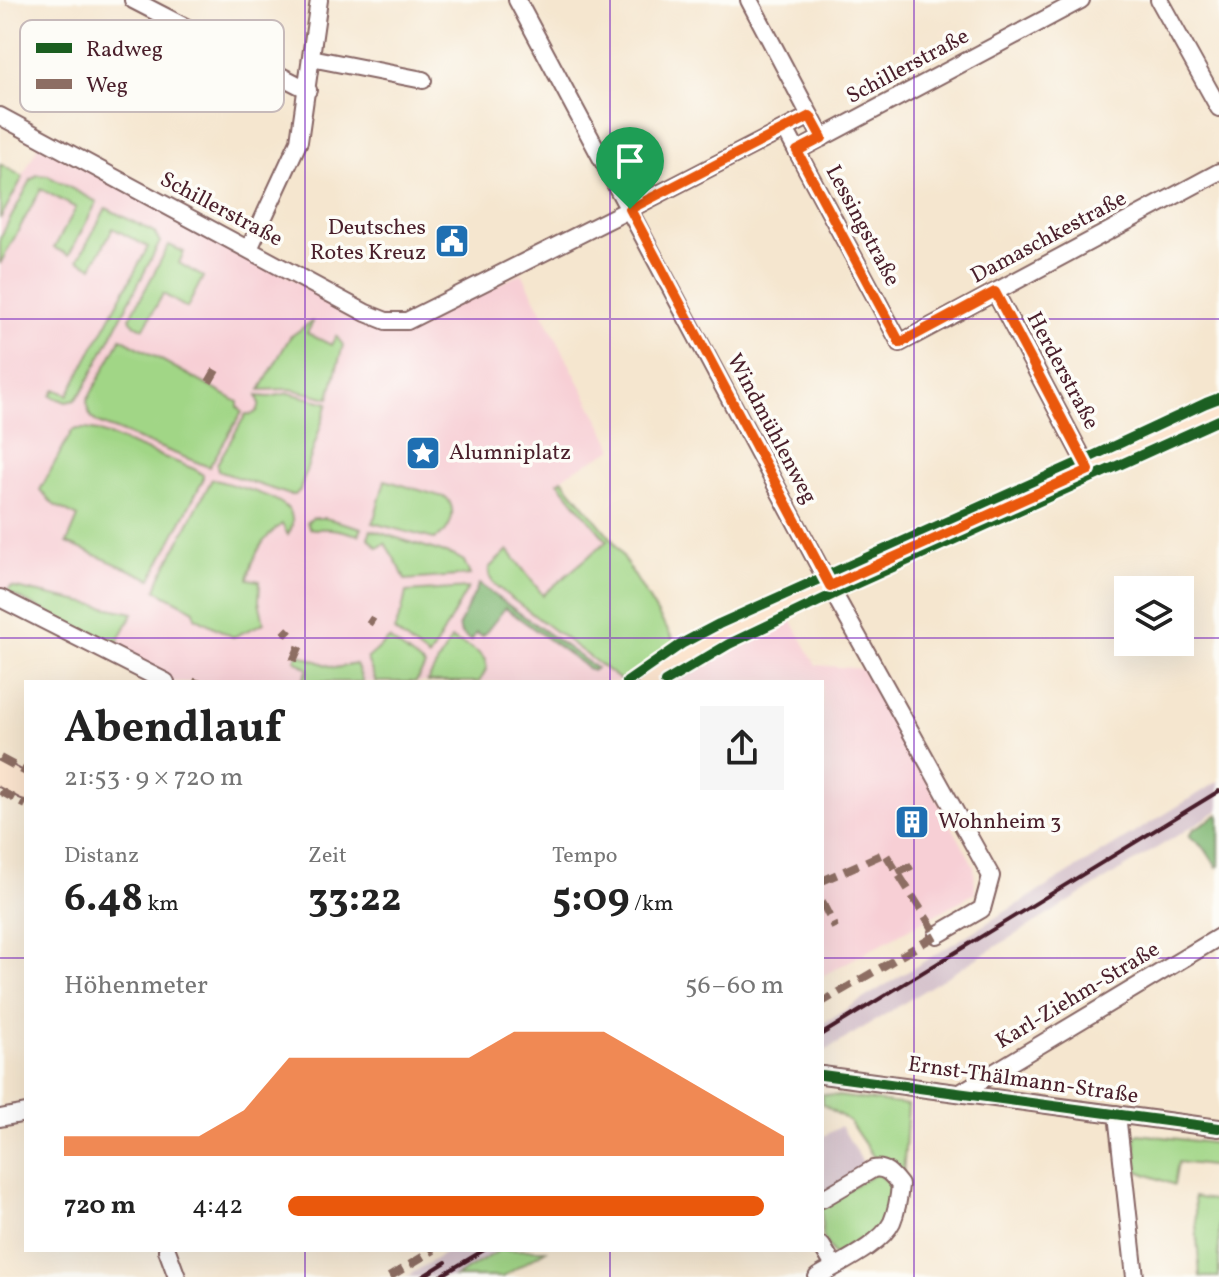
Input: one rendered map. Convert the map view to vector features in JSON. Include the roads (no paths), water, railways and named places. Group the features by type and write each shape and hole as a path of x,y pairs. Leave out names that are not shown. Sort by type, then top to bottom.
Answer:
{"main road":[{"path":"653,680 724,636 1219,410"},
{"path":"0,773 24,786"}],"street":[{"path":"133,0 172,20"},
{"path":"249,249 299,141 319,0"},
{"name":"Windmühlenweg","path":"517,0 830,586 991,876 982,909 937,935"},
{"name":"Lessingstraße","path":"749,0 822,138"},
{"name":"Schillerstraße","path":"797,151 1081,0"},
{"path":"1159,0 1219,108"},
{"path":"311,58 423,80"},
{"path":"284,78 308,90"},
{"name":"Schillerstraße","path":"0,116 366,313 386,321 407,321 810,116"},
{"name":"Lessingstraße","path":"785,129 900,343"},
{"name":"Damaschkestraße","path":"900,343 1219,172"},
{"name":"Herderstraße","path":"995,292 1089,470"},
{"path":"0,598 162,680"},
{"name":"Karl-Ziehm-Straße","path":"960,1093 1219,937"},
{"name":"Ernst-Thälmann-Straße","path":"824,1075 1219,1128"},
{"path":"0,1118 24,1113"},
{"path":"1117,1114 1135,1277"},
{"path":"817,1277 882,1235 892,1221 900,1185 881,1167 824,1198"},
{"path":"824,1249 834,1266"},
{"path":"168,1252 177,1277"}],"railway":[{"path":"824,1033 1219,791"},
{"path":"439,1277 481,1252"},
{"path":"422,1277 446,1262"}],"place":[{"name":"Deutsches Rotes Kreuz","path":"452,241"},
{"name":"Alumniplatz","path":"423,453"},
{"name":"Wohnheim 3","path":"912,822"}]}
